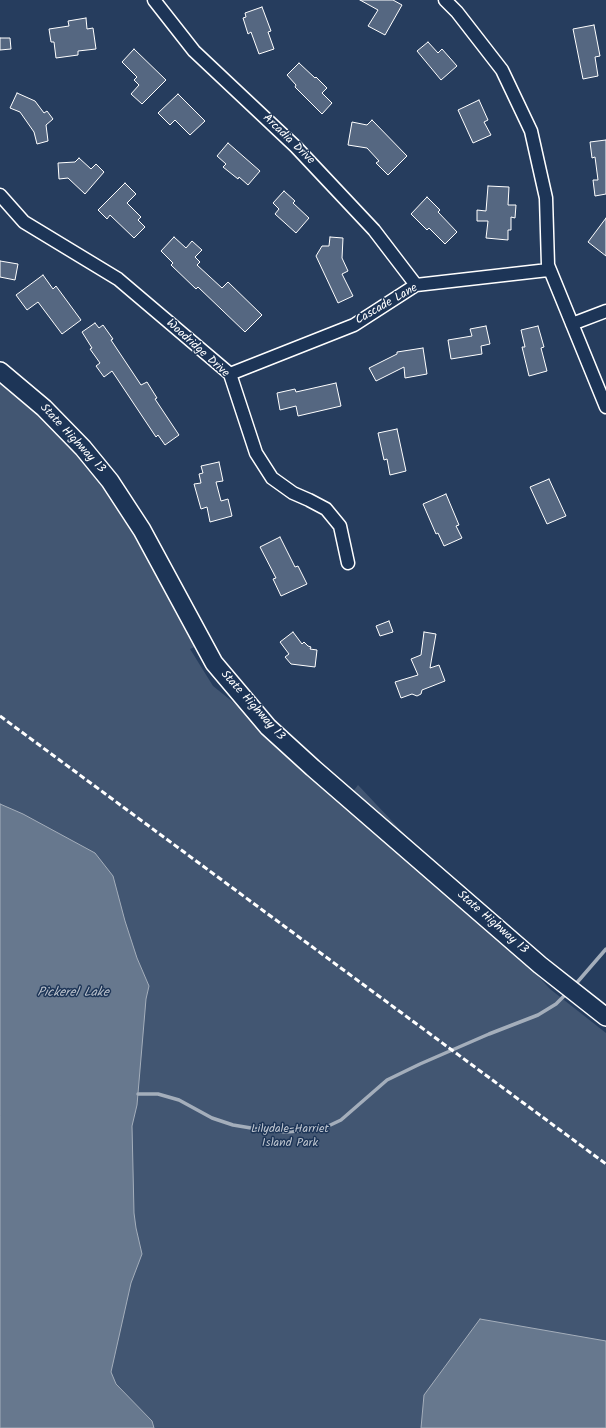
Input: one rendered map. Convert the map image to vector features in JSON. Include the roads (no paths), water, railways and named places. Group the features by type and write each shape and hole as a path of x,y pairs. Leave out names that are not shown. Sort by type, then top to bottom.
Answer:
{"street":[{"name":"Arcadia Drive","path":"154,0 194,51 296,147 374,230 416,286"},
{"path":"445,0 457,12 502,70 531,131 546,198 548,265 606,407"},
{"name":"Woodridge Drive","path":"0,195 24,222 118,279 230,374 256,453 272,478 293,493 326,509 340,526 348,563"},
{"name":"Cascade Lane","path":"230,374 354,325 416,286 548,270 548,265"},
{"path":"572,324 606,311"},
{"name":"State Highway 13","path":"0,370 44,408 83,448 110,481 142,530 214,663 268,727 540,965 606,1017"}],"water":[{"name":"Pickerel Lake","path":"0,804 23,814 95,853 113,876 137,958 149,986 146,999 137,1105 132,1126 134,1213 142,1254 131,1283 111,1372 116,1384 152,1421 154,1428 0,1428"},
{"path":"480,1319 606,1341 606,1428 421,1428 424,1395"}],"waterway":[{"path":"574,986 606,949"},
{"path":"138,1094 158,1094 179,1100 212,1118 233,1125 286,1132 322,1129 341,1120 387,1080 489,1034 538,1015 556,1004 567,993"}],"railway":[{"path":"0,716 606,1164"}],"park label":[{"name":"Lilydale-Harriet Island Park","path":"290,1137"}]}
